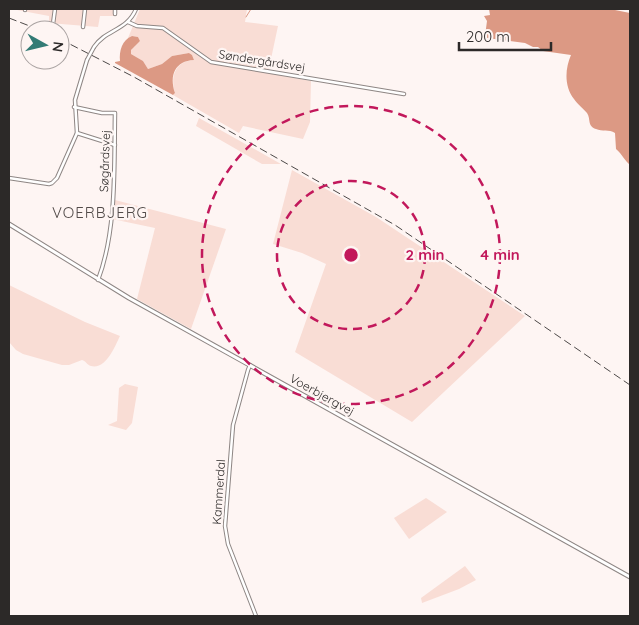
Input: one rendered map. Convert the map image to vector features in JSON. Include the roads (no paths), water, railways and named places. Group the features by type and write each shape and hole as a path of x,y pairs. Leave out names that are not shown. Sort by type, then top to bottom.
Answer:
{"street":[{"path":"83,27 85,9"},
{"path":"115,9 115,14"},
{"path":"9,178 46,184 52,183 60,172 77,133 74,107 87,60 94,47 102,38 128,22 136,9"},
{"name":"Søndergårdsvej","path":"128,22 137,26 164,28 211,62 404,94"},
{"name":"Søgårdsvej","path":"74,107 102,113 115,113 116,154 109,231 98,280"},
{"path":"77,133 115,145"},
{"name":"Voerbjergvej","path":"9,224 98,280 630,577"},
{"name":"Kammerdal","path":"250,365 233,425 225,526 229,546 256,616"}],"waterway":[{"path":"246,17 251,9"}],"railway":[{"path":"9,18 20,22"},
{"path":"70,44 134,77 395,225 630,385"}],"district":[{"name":"VOERBJERG","path":"100,213"}]}
